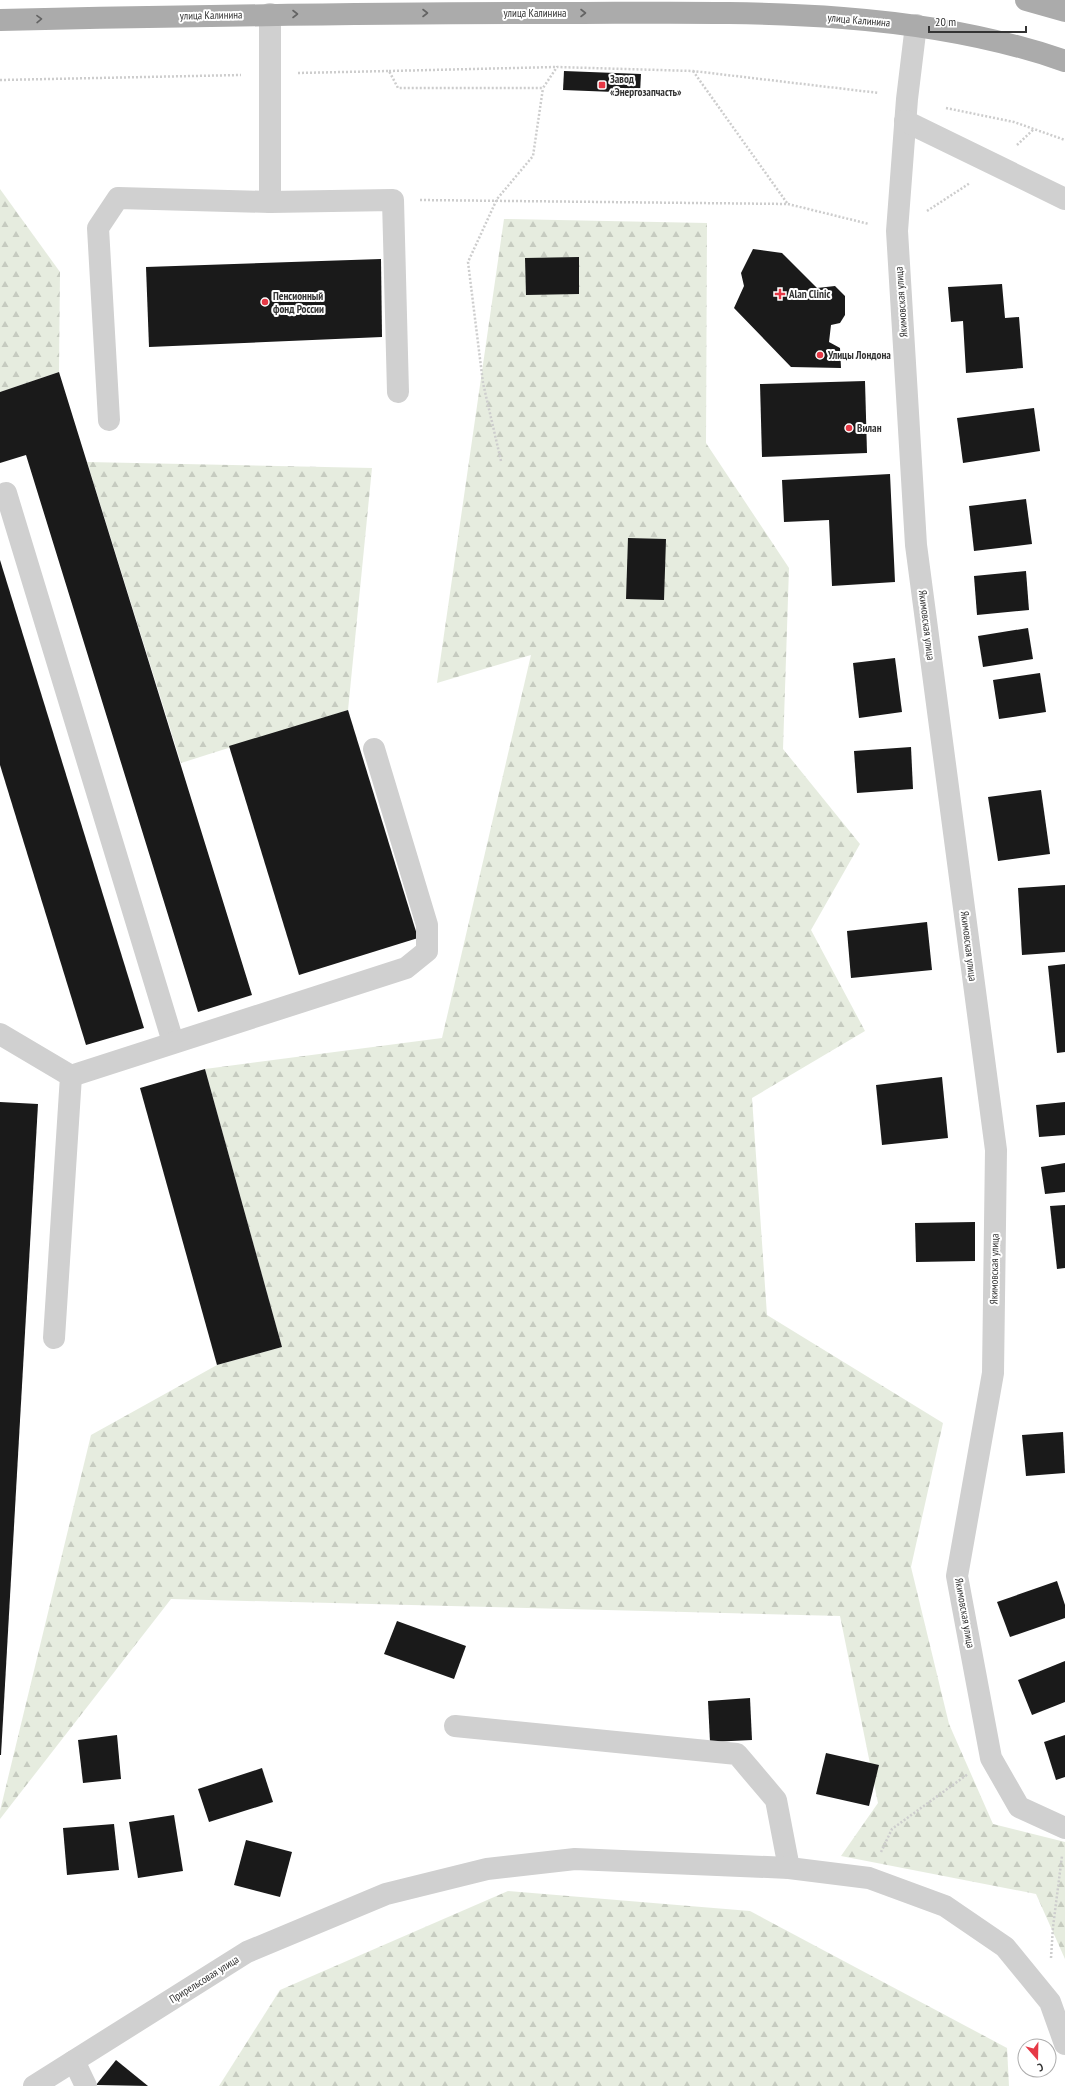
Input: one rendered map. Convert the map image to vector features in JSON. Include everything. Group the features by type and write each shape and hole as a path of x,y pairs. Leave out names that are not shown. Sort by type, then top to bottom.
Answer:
{"main road":[{"path":"1026,0 1065,11"},
{"name":"улица Калинина","path":"0,20 270,14 770,13 916,25 979,37 1042,53 1065,61"}],"street":[{"path":"270,14 270,202"},
{"name":"Якимовская улица","path":"916,25 905,122 897,231 916,545 996,1150 993,1373 958,1576 991,1758 1019,1807 1065,1828"},
{"path":"905,122 995,167 1065,199"},
{"path":"110,420 98,228 118,198 270,202 393,200 398,392"},
{"path":"6,493 173,1042"},
{"path":"0,1034 71,1076 406,968 427,951 427,925 374,749"},
{"path":"54,1338 71,1076"},
{"path":"455,1726 737,1754 776,1800 790,1868"},
{"name":"Прирельсовая улица","path":"34,2086 248,1952 386,1894 487,1869 576,1858 790,1868 869,1878 946,1906 1005,1947 1050,2002 1065,2044"},
{"path":"74,2061 86,2086"}],"path":[{"path":"501,461 483,383 468,262 497,199 533,156 543,88 557,67"},
{"path":"290,73 557,67 693,71 885,93"},
{"path":"389,71 398,88 543,88"},
{"path":"693,71 788,204"},
{"path":"0,80 245,74"},
{"path":"939,106 1014,122 1065,140"},
{"path":"393,200 497,199 788,204 897,231 995,167 1034,129"},
{"path":"892,1829 991,1758"},
{"path":"1053,1927 1060,1870"}],"green space":[{"path":"0,189 60,272 59,372 0,392"},
{"path":"504,219 707,223 706,443 789,568 783,749 860,844 811,930 865,1031 752,1098 767,1315 943,1423 911,1567 949,1724 993,1824 1065,1842 1065,1959 1036,1894 841,1856 878,1803 840,1616 171,1599 0,1819 0,1811 91,1435 217,1365 282,1347 205,1069 442,1038 531,655 437,683"},
{"path":"87,462 372,468 348,710 181,763"},
{"path":"508,1891 750,1911 1007,2048 1009,2086 219,2086 280,1990"}],"building":[{"path":"564,71 641,74 640,93 563,90"},
{"path":"753,249 782,253 817,288 835,286 845,296 845,315 840,323 831,325 829,342 840,348 841,368 791,367 734,308 744,286 741,273"},
{"path":"579,257 579,294 526,295 525,258"},
{"name":"Пенсионный фонд России","path":"381,259 382,337 149,347 146,267"},
{"path":"1002,284 1005,318 1019,317 1023,368 966,373 963,321 951,322 948,287"},
{"path":"59,372 252,995 198,1012 26,455 0,463 0,392"},
{"path":"865,381 867,453 762,457 760,384"},
{"path":"1034,408 1040,451 963,463 957,418"},
{"path":"890,474 895,582 832,586 829,520 784,522 782,480"},
{"path":"1026,499 1032,544 974,551 969,506"},
{"path":"628,538 666,539 664,600 626,599"},
{"path":"0,560 144,1028 86,1045 0,765"},
{"path":"1026,571 1029,610 977,615 974,576"},
{"path":"1028,628 1033,659 983,667 978,636"},
{"path":"895,658 902,712 859,718 853,663"},
{"path":"1040,673 1046,712 999,719 993,680"},
{"path":"348,710 418,938 299,975 229,746"},
{"path":"911,747 913,789 857,793 854,751"},
{"path":"1041,790 1050,854 998,861 988,797"},
{"path":"1065,885 1065,952 1022,955 1018,888"},
{"path":"927,922 932,970 851,978 847,931"},
{"path":"1065,964 1065,1052 1057,1053 1048,966"},
{"path":"205,1069 282,1347 217,1365 140,1088"},
{"path":"942,1077 948,1138 882,1145 876,1085"},
{"path":"0,1102 38,1104 1,1755 0,1755"},
{"path":"1065,1102 1065,1135 1039,1137 1036,1105"},
{"path":"1065,1163 1065,1192 1045,1194 1041,1167"},
{"path":"1065,1205 1065,1268 1057,1269 1050,1206"},
{"path":"975,1222 975,1261 916,1262 915,1223"},
{"path":"1063,1432 1065,1473 1026,1476 1022,1435"},
{"path":"1057,1581 1065,1605 1065,1618 1010,1637 997,1602"},
{"path":"397,1621 466,1646 454,1679 384,1654"},
{"path":"1065,1661 1065,1702 1032,1715 1018,1680"},
{"path":"750,1698 752,1740 710,1742 708,1701"},
{"path":"117,1735 121,1779 83,1783 78,1740"},
{"path":"1065,1735 1065,1777 1056,1780 1044,1742"},
{"path":"826,1753 879,1765 869,1806 816,1794"},
{"path":"262,1768 273,1802 209,1822 198,1789"},
{"path":"174,1815 183,1871 138,1878 129,1822"},
{"path":"114,1824 119,1870 67,1875 63,1828"},
{"path":"246,1840 292,1852 280,1897 234,1885"},
{"path":"116,2060 148,2086 96,2085"}],"place":[{"name":"Завод «Энергозапчасть»","path":"602,85"},
{"name":"Alan Clinic","path":"780,294"},
{"name":"Пенсионный фонд России","path":"265,302"},
{"name":"Улицы Лондона","path":"820,355"},
{"name":"Вилан","path":"849,428"}]}
